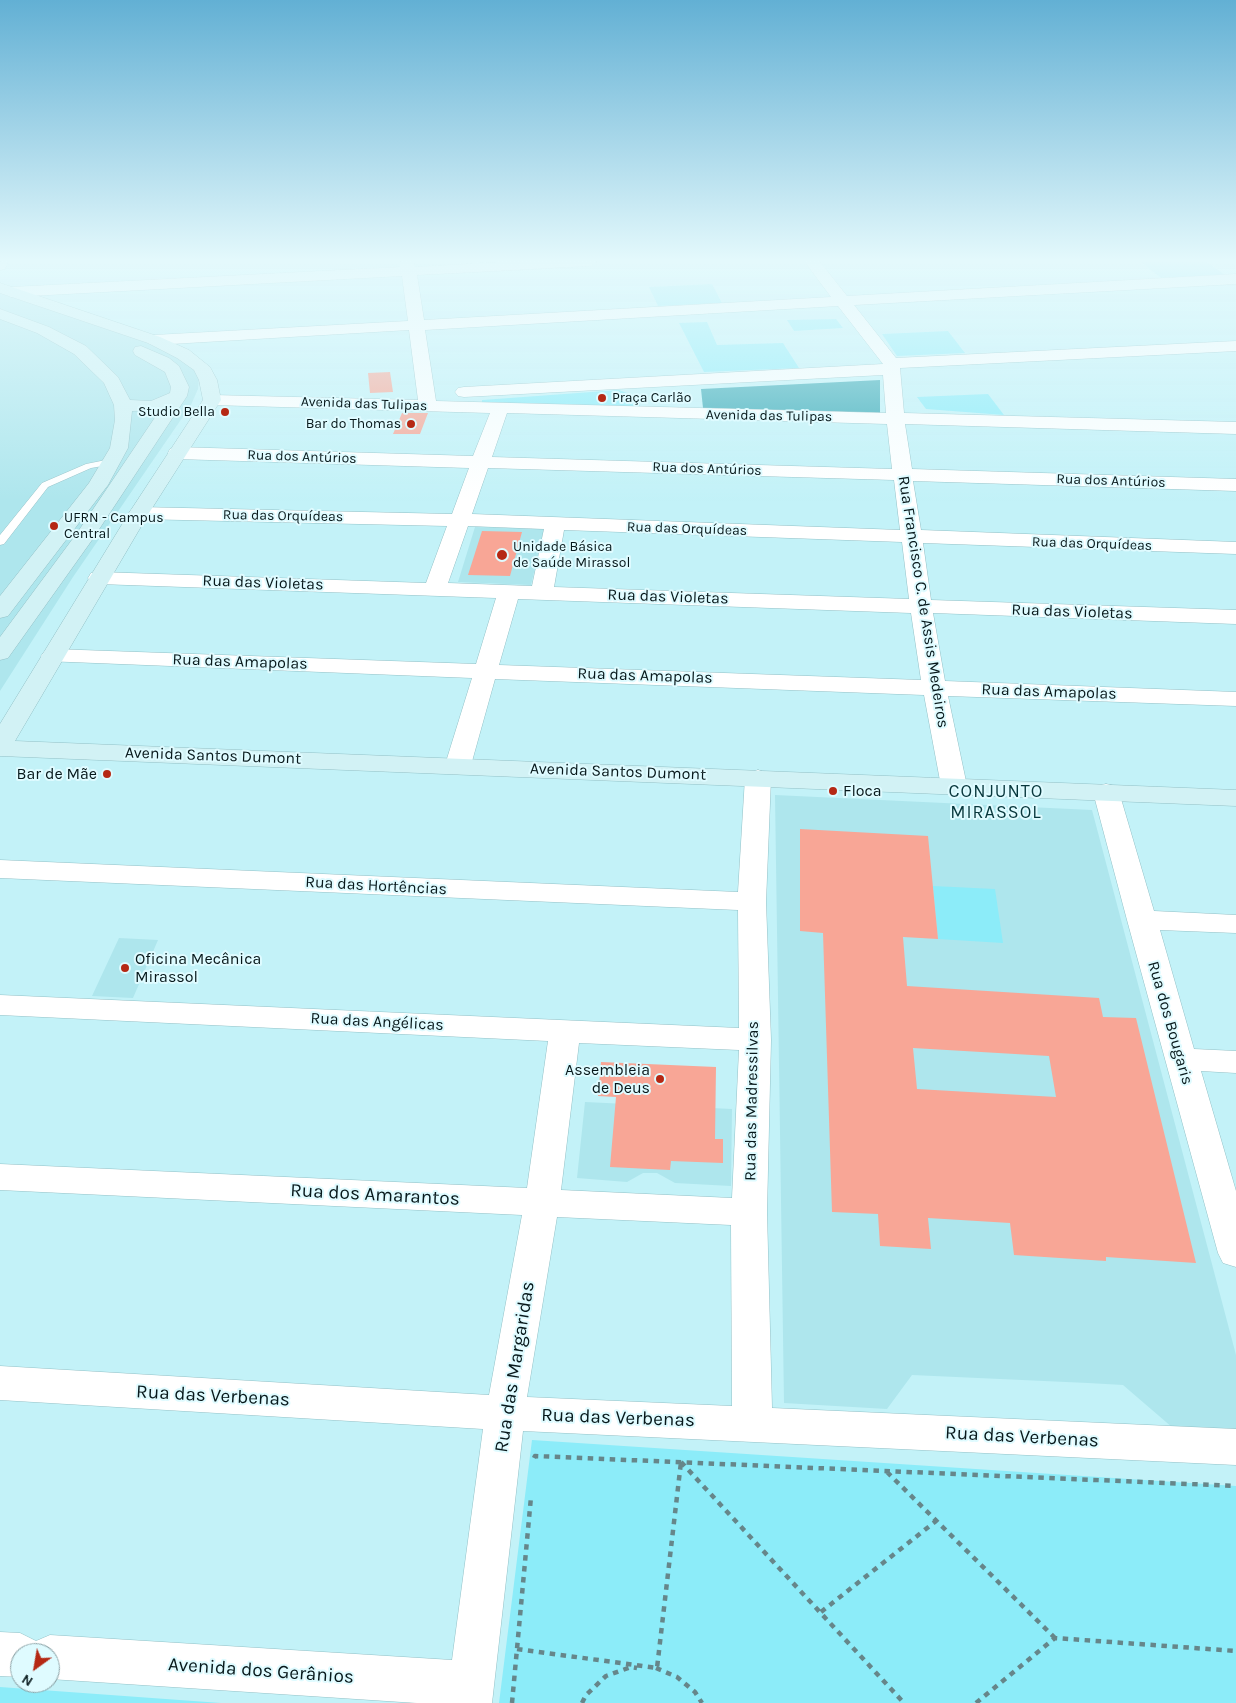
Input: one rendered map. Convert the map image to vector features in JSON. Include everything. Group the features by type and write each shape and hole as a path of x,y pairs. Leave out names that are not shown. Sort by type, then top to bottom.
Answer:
{"main road":[{"path":"66,341 80,350 115,365 159,348"},
{"path":"0,746 138,513 212,400 208,380 201,367 194,360 140,341"},
{"path":"0,652 85,536 178,396 180,387 178,378 159,348"},
{"path":"0,611 76,514 119,448 123,433 123,405 119,394 115,365"},
{"path":"123,405 153,406 178,396"},
{"name":"Avenida Santos Dumont","path":"0,746 1236,798"}],"street":[{"path":"159,348 248,341"},
{"path":"419,341 427,400 641,382 1236,346"},
{"path":"873,341 891,366"},
{"name":"Rua Francisco C. de Assis Medeiros","path":"891,366 921,607 934,687 954,786"},
{"path":"641,382 647,413"},
{"name":"Avenida das Tulipas","path":"212,400 427,400 500,409 1236,428"},
{"path":"435,588 500,409"},
{"name":"Rua dos Antúrios","path":"177,453 1236,485"},
{"name":"Rua das Orquídeas","path":"138,513 460,520 911,538 1236,548"},
{"path":"542,592 555,524"},
{"name":"Rua das Violetas","path":"99,578 435,588 1236,617"},
{"path":"458,765 509,591"},
{"name":"Rua das Amapolas","path":"53,656 1236,699"},
{"name":"Rua das Madressilvas","path":"752,1424 750,1212 755,1040 752,902 758,778"},
{"name":"Rua dos Bougaris","path":"1106,792 1180,1059 1234,1241"},
{"name":"Rua das Hortências","path":"0,869 752,902"},
{"path":"1141,920 1236,924"},
{"name":"Rua das Angélicas","path":"0,1005 755,1040"},
{"name":"Rua das Margaridas","path":"470,1694 505,1413 542,1204 565,1031"},
{"path":"1180,1059 1236,1062"},
{"name":"Rua dos Amarantos","path":"0,1176 542,1204 750,1212"},
{"name":"Rua das Verbenas","path":"0,1382 505,1413 1236,1447"},
{"name":"Avenida dos Gerânios","path":"60,1658 470,1694"}],"lane":[{"path":"0,542 45,485 89,466 111,462"}],"path":[{"path":"534,1465 535,1456 1236,1486"},
{"path":"681,1462 904,1703"},
{"path":"657,1668 681,1462"},
{"path":"886,1471 1055,1638 1236,1651"},
{"path":"512,1703 531,1494"},
{"path":"820,1612 936,1521"},
{"path":"976,1703 1055,1638"},
{"path":"517,1649 657,1668 678,1677 695,1692 702,1703"},
{"path":"582,1703 586,1695 606,1676 631,1667 657,1668"}],"shaded area":[{"name":"UFRN - Campus Central","path":"0,341 148,341 190,364 199,376 198,389 191,405 73,577 0,691"},
{"path":"688,341 715,341 717,345 783,343 799,368 704,372"},
{"path":"887,341 956,341 965,353 897,356"},
{"path":"880,380 880,413 703,408 701,389"},
{"path":"619,390 640,398 640,408 482,404 482,400"},
{"path":"988,394 1004,415 926,409 917,397"},
{"name":"Unidade Básica de Saúde Mirassol","path":"475,527 544,529 531,585 458,582"},
{"path":"775,795 1092,810 1236,1355 1236,1431 1173,1428 1123,1385 912,1375 887,1409 784,1403"},
{"path":"933,886 995,889 1003,943 938,939"},
{"name":"Oficina Mecânica Mirassol","path":"119,938 158,940 133,998 92,996"},
{"path":"585,1102 732,1109 731,1186 675,1183 657,1173 643,1173 627,1182 577,1178"},
{"path":"532,1440 1236,1486 1236,1703 499,1703"},
{"path":"0,1687 10,1688 10,1693 60,1693 60,1691 221,1703 0,1703"}],"building":[{"path":"390,372 393,392 370,393 368,373"},
{"name":"Bar do Thomas","path":"402,413 428,413 420,434 393,434"},
{"path":"482,531 522,532 510,576 468,575"},
{"path":"800,829 928,836 938,939 903,937 907,986 1099,998 1103,1017 1136,1018 1196,1263 1106,1257 1106,1261 1014,1255 1010,1223 928,1218 931,1249 880,1246 878,1214 832,1212 823,933 800,931","holes":["913,1048 1049,1056 1056,1097 917,1089"]},
{"path":"601,1062 716,1067 715,1139 723,1139 723,1163 671,1161 670,1170 610,1167 616,1097 598,1096"}],"place":[{"name":"Praça Carlão","path":"602,398"},
{"name":"Studio Bella","path":"225,412"},
{"name":"Bar do Thomas","path":"411,424"},
{"name":"UFRN - Campus Central","path":"54,526"},
{"name":"Unidade Básica de Saúde Mirassol","path":"502,555"},
{"name":"Bar de Mãe","path":"107,774"},
{"name":"Floca","path":"833,791"},
{"name":"Oficina Mecânica Mirassol","path":"125,968"},
{"name":"Assembleia de Deus","path":"660,1079"}],"district":[{"name":"CONJUNTO MIRASSOL","path":"996,802"}]}
